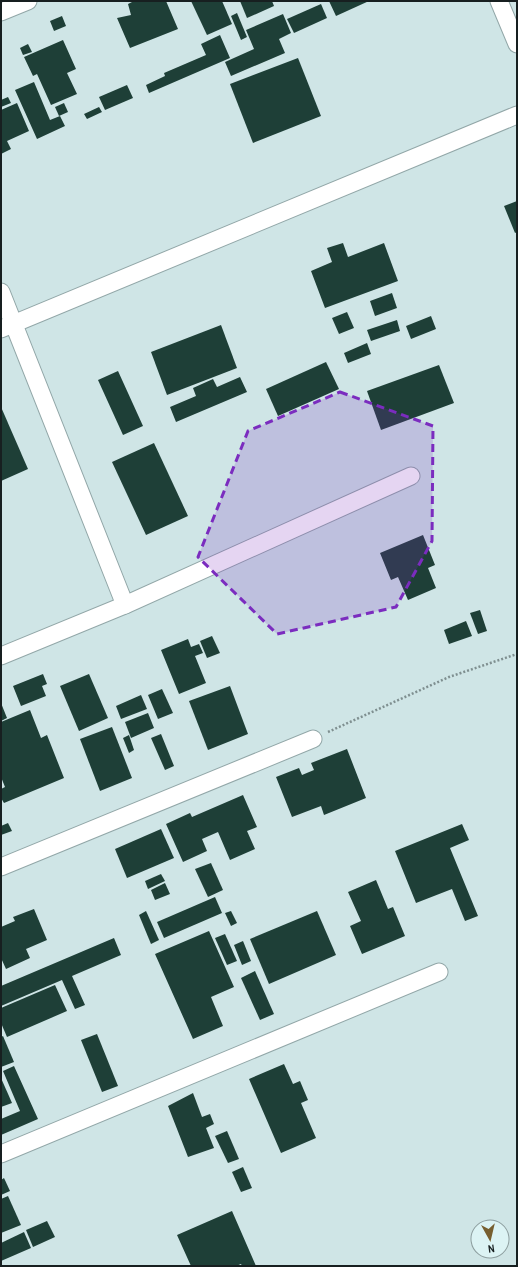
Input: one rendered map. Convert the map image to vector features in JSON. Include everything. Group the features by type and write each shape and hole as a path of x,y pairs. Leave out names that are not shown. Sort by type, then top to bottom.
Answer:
{"street":[{"path":"1,12 28,1"},
{"path":"499,1 517,44"},
{"path":"7,326 517,115"},
{"path":"1,292 7,326 125,605"},
{"path":"1,656 125,605 411,476"},
{"path":"1,867 313,739"},
{"path":"1,1154 439,972"}],"path":[{"path":"313,739 449,677 517,654"}],"highlighted area":[{"path":"340,392 433,426 432,541 396,607 277,634 198,557 248,431"}],"building":[{"path":"134,1 166,1 178,29 130,48 117,18 131,15 128,4"},
{"path":"191,1 222,1 232,24 207,35"},
{"path":"240,1 272,1 274,6 247,18"},
{"path":"329,1 369,1 336,16"},
{"path":"321,4 327,18 294,33 287,19"},
{"path":"237,13 247,37 241,40 231,16"},
{"path":"283,14 291,33 279,39 285,53 231,76 225,62 254,49 246,30"},
{"path":"62,16 66,26 54,31 50,21"},
{"path":"220,35 230,58 149,93 146,85 165,76 164,73 206,55 201,44"},
{"path":"63,40 76,69 67,73 77,94 51,105 37,74 33,76 24,57"},
{"path":"28,44 32,52 23,55 20,48"},
{"path":"298,58 321,116 253,143 230,84"},
{"path":"34,82 50,120 60,116 65,126 37,139 15,90"},
{"path":"127,85 133,98 105,110 99,97"},
{"path":"8,97 11,103 1,107 1,100"},
{"path":"17,103 29,131 7,141 11,149 1,154 1,110"},
{"path":"64,103 68,112 59,116 55,107"},
{"path":"99,107 102,112 87,119 84,114"},
{"path":"517,201 517,232 515,233 504,206"},
{"path":"343,243 348,257 384,243 398,281 325,308 311,271 332,262 327,248"},
{"path":"392,293 397,308 375,316 370,301"},
{"path":"347,312 354,328 339,334 332,318"},
{"path":"431,316 436,329 411,339 406,326"},
{"path":"397,320 400,331 371,341 367,330"},
{"path":"221,325 237,368 167,395 151,352"},
{"path":"367,343 371,354 348,363 344,353"},
{"path":"326,362 339,389 278,416 266,389"},
{"path":"439,365 454,403 381,430 367,391"},
{"path":"118,371 143,426 123,435 98,380"},
{"path":"240,377 247,392 176,422 170,407 196,396 193,388 213,379 217,387"},
{"path":"1,407 28,469 1,481"},
{"path":"154,443 188,516 146,535 112,462"},
{"path":"423,535 435,565 428,568 436,588 408,600 398,577 391,580 380,553"},
{"path":"480,610 487,631 478,634 470,613"},
{"path":"466,621 472,636 449,644 444,630"},
{"path":"212,636 220,653 207,658 200,641"},
{"path":"188,639 191,647 199,644 203,653 195,656 206,683 179,694 161,650"},
{"path":"43,674 47,684 42,686 46,696 21,706 13,686"},
{"path":"89,674 108,718 79,731 60,686"},
{"path":"230,686 248,734 208,750 189,701"},
{"path":"162,689 173,713 158,719 148,695"},
{"path":"141,695 147,709 121,719 116,706"},
{"path":"1,703 7,718 1,721"},
{"path":"30,710 41,738 47,735 64,778 4,803 1,798 1,789 5,787 1,777 1,722"},
{"path":"148,713 154,728 131,738 125,722"},
{"path":"112,727 132,778 100,791 80,739"},
{"path":"161,734 174,766 165,770 151,738"},
{"path":"129,735 134,750 129,753 123,738"},
{"path":"347,749 366,798 324,815 321,806 292,817 276,777 299,768 302,775 314,770 311,763"},
{"path":"243,795 257,827 247,831 255,849 230,860 218,832 202,839 207,851 183,862 166,824 190,813 192,817"},
{"path":"8,823 12,831 1,835 1,826"},
{"path":"462,824 469,840 450,848 478,916 465,921 452,889 416,903 395,851"},
{"path":"161,829 174,858 127,878 115,849"},
{"path":"211,863 223,890 208,897 195,869"},
{"path":"161,874 165,881 148,889 145,881"},
{"path":"376,880 388,909 393,907 405,936 362,954 350,926 361,921 348,892"},
{"path":"165,883 170,894 155,900 151,890"},
{"path":"215,897 222,913 164,938 157,922"},
{"path":"34,909 47,940 26,949 30,958 6,969 1,958 1,927 15,921 13,917"},
{"path":"146,911 159,940 151,944 139,915"},
{"path":"231,911 237,923 231,926 225,913"},
{"path":"317,911 336,955 269,984 250,939"},
{"path":"209,931 234,987 211,997 223,1026 193,1039 155,954"},
{"path":"225,934 237,961 227,965 215,938"},
{"path":"114,938 121,955 72,976 85,1005 75,1009 62,980 1,1006 1,986"},
{"path":"243,941 251,961 242,965 234,945"},
{"path":"255,971 274,1014 260,1020 241,978"},
{"path":"55,985 67,1011 7,1037 1,1023 1,1008"},
{"path":"97,1034 118,1086 102,1092 81,1040"},
{"path":"3,1036 14,1062 1,1067 1,1037"},
{"path":"284,1064 293,1084 300,1081 308,1100 301,1103 316,1138 281,1153 249,1079"},
{"path":"14,1066 38,1119 1,1135 1,1119 20,1111 3,1071"},
{"path":"1,1078 12,1103 1,1107"},
{"path":"193,1093 202,1117 210,1114 214,1124 206,1128 214,1148 188,1157 168,1106"},
{"path":"227,1131 239,1159 228,1163 215,1136"},
{"path":"243,1167 252,1188 241,1192 232,1172"},
{"path":"4,1178 10,1191 1,1195 1,1180"},
{"path":"8,1196 21,1225 1,1233 1,1199"},
{"path":"232,1211 256,1266 242,1266 241,1264 236,1266 191,1266 177,1235"},
{"path":"47,1221 55,1237 33,1247 26,1230"},
{"path":"24,1232 31,1248 1,1261 1,1243"}]}
